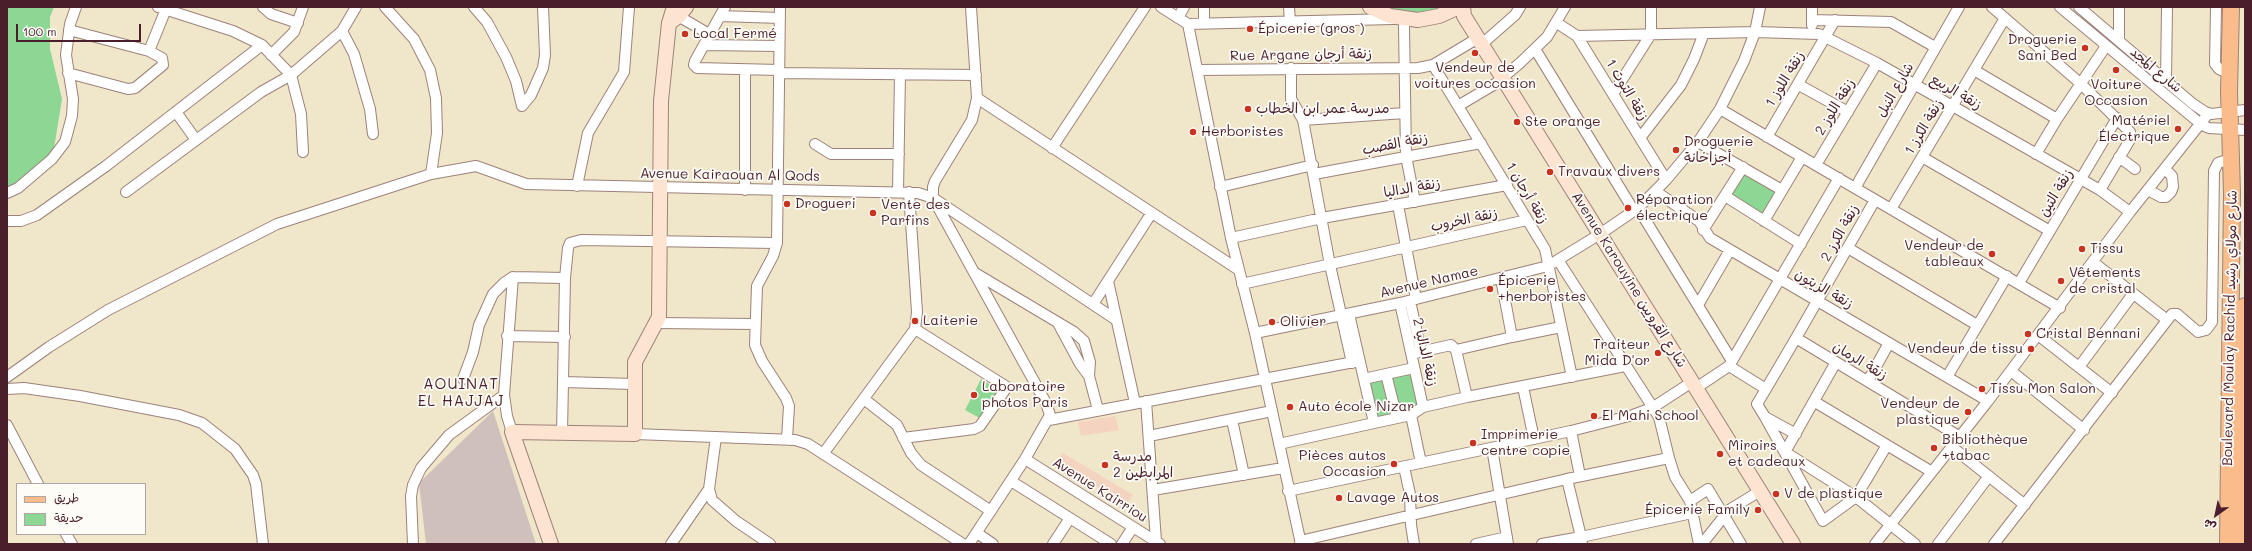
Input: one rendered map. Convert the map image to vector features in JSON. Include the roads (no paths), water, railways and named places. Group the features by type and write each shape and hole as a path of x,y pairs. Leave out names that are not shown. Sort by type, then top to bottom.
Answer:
{"main road":[{"name":"Boulevard Moulay Rachid شارع مولاي رشيد","path":"2228,544 2230,160 2237,130 2229,112 2231,7"},
{"name":"Boulevard Moulay Rachid شارع مولاي رشيد","path":"2242,544 2245,306"}],"street":[{"path":"7,192 18,188 52,159 65,142 72,116 73,99 66,55 69,30 76,7"},
{"path":"263,7 271,14 298,23"},
{"path":"271,54 294,32 303,7"},
{"path":"126,192 261,92 291,75 342,31 356,7"},
{"path":"385,7 414,39 432,76 436,98 437,133 431,174"},
{"path":"474,7 487,22 503,50 516,81 522,106 538,81 544,63 543,7"},
{"path":"577,186 588,133 624,72 629,7"},
{"path":"725,7 709,34 694,65 697,68 779,72 976,75"},
{"path":"780,7 777,243 773,256 757,286 755,324 757,352 786,398 788,406 787,439"},
{"path":"969,544 1049,420 1050,409 933,198 933,187 935,181 972,120 978,98 971,7"},
{"path":"1052,148 1145,7"},
{"path":"1161,7 1188,24 1290,21 1369,13 1390,16 1404,22 1432,18 1459,10"},
{"path":"1178,18 1184,7"},
{"path":"1204,7 1204,24"},
{"path":"1289,7 1290,21"},
{"path":"1404,68 1433,65 1480,41 1515,15 1520,7"},
{"path":"1458,106 1503,77 1535,49 1557,23 1565,7"},
{"path":"1613,94 1651,34 1651,7"},
{"name":"Avenue Namae","path":"1255,334 1409,301 1548,266 1600,234 1636,209 1666,180 1698,142 1720,109 1755,32 1760,7"},
{"path":"1812,7 1812,33"},
{"name":"شارع النبل","path":"1855,188 1959,7"},
{"path":"1992,7 2080,84 2117,118 2132,135 2100,190"},
{"name":"شارع المجد","path":"2060,7 2202,125 2237,130"},
{"name":"شارع المجد","path":"2079,7 2193,104 2208,114"},
{"path":"2119,7 2119,41"},
{"path":"2166,7 2166,80"},
{"path":"2216,7 2216,64 2219,69 2230,74"},
{"path":"149,51 162,8 233,31 262,45 291,75 301,114 303,152"},
{"name":"Avenue Karouyine شارع القرويين","path":"1459,10 1503,77 1793,544"},
{"path":"636,434 634,384 635,362 657,323 661,101 676,13 709,34"},
{"path":"720,16 780,18"},
{"name":"زنقة الكرز 1","path":"1891,208 2005,18"},
{"path":"1812,20 1891,22 1935,47"},
{"name":"زنقة اللوز 1","path":"1767,137 1835,20"},
{"path":"1404,22 1404,113 1406,156 1415,202"},
{"name":"زنقة التوت 1","path":"1557,23 1577,36 1666,180"},
{"path":"1188,24 1231,238 1255,334 1300,542 1501,493 1669,458"},
{"path":"68,73 128,89 135,88 163,65 162,58 149,51 69,30"},
{"path":"342,31 354,54 370,109 373,134"},
{"name":"زنقة الربيع","path":"1577,36 1755,32 1812,33 1826,36 1915,84 2100,190 2130,212"},
{"path":"1640,138 1680,85 1694,59 1704,33"},
{"path":"7,221 21,221 38,215 176,112 262,45"},
{"path":"704,45 779,46"},
{"path":"2036,154 2057,119 2106,46"},
{"path":"1535,49 1698,305 1731,364 1766,389"},
{"name":"زنقة اللوز 2","path":"1816,165 1877,63"},
{"name":"زنقة أرجان 1","path":"1433,65 1545,249 1572,377"},
{"path":"1292,68 1291,99 1303,120 1314,169 1330,265 1345,315 1356,362 1364,379 1374,423"},
{"name":"Rue Argane زنقة أرجان","path":"1198,70 1404,68"},
{"path":"745,70 745,190"},
{"path":"1974,70 2057,119"},
{"path":"898,192 900,74"},
{"path":"1799,84 1848,112"},
{"path":"978,98 1151,214 1239,270"},
{"path":"1720,109 2060,308"},
{"path":"1875,544 2060,308 2130,212 2202,125 2208,114 2245,110"},
{"path":"176,112 196,140"},
{"path":"1303,120 1404,113"},
{"name":"زنقة التين","path":"2019,283 2117,118"},
{"name":"زنقة القصب","path":"1220,187 1314,169 1406,156 1481,142"},
{"path":"1698,142 1782,190"},
{"path":"815,144 831,154 899,154"},
{"path":"1764,221 1802,157"},
{"path":"1922,157 2050,231"},
{"path":"2119,157 2135,170"},
{"path":"1994,544 2084,430 2167,320 2174,313 2198,332 2202,332 2212,322 2214,171 2218,163 2230,160"},
{"name":"Avenue Kairaouan Al Qods","path":"7,377 28,360 108,310 277,224 431,174 476,166 526,184 918,193 933,198 1116,319"},
{"path":"1703,230 1742,167"},
{"path":"2148,190 2161,197 2166,197 2172,192 2172,176 2165,169"},
{"path":"1288,491 1571,432 1633,415 1652,408 1731,364 1781,281 1839,178"},
{"name":"زنقة الداليا","path":"1231,238 1322,218 1507,185"},
{"name":"زنقة الزيتون","path":"1655,191 1698,221 1710,238 1988,401"},
{"path":"823,454 911,337 915,329 917,312 909,192"},
{"path":"1725,196 1801,244"},
{"name":"زنقة الكرز 2","path":"1796,338 1818,302 1875,200"},
{"name":"زنقة الداليا 2","path":"1398,205 1406,247 1409,301 1416,352 1414,368 1423,407"},
{"path":"1093,304 1151,214"},
{"name":"زنقة الخروب","path":"1242,284 1528,220"},
{"path":"562,433 565,278 568,248 572,242 581,240 777,243"},
{"path":"1848,248 1977,325"},
{"path":"1698,305 1730,250"},
{"path":"1558,260 1659,417 1675,477 1690,501 1700,544"},
{"path":"2093,262 2167,320"},
{"path":"974,272 1059,325 1074,332 1084,341 1090,362 1089,376 1098,410"},
{"path":"1947,377 2006,276"},
{"path":"463,379 473,352 478,325 489,302 498,288 513,277 565,278"},
{"path":"513,277 507,336 504,395 507,416 512,432 551,544"},
{"path":"1500,279 1512,337"},
{"path":"1108,281 1135,403"},
{"path":"2079,367 2133,294"},
{"path":"657,323 755,324"},
{"path":"1059,325 1080,364 1089,376"},
{"path":"1456,350 1561,327"},
{"path":"903,438 974,429 980,426 1007,387 915,329"},
{"path":"2038,335 2112,393"},
{"path":"507,336 565,337"},
{"path":"1796,338 1757,404 1823,521 1856,497 1887,445"},
{"name":"زنقة الرمان","path":"1796,338 1960,437"},
{"path":"1868,381 1888,343"},
{"path":"1416,352 1451,345 1456,350 1467,397"},
{"path":"1049,420 1356,362"},
{"path":"1785,452 1815,402 1836,362"},
{"path":"1279,444 1411,415 1423,407 1467,397 1625,366"},
{"path":"1364,379 1414,368"},
{"path":"2011,371 2084,430"},
{"path":"1386,374 1397,418"},
{"path":"564,382 634,384"},
{"path":"1523,387 1534,439"},
{"path":"7,389 24,388 80,396 180,415 202,424 235,450 253,475 256,484 263,544"},
{"path":"413,544 411,496 413,485 421,468 449,435 504,395"},
{"path":"864,399 897,425 911,453 921,465 991,511"},
{"path":"1146,401 1158,543"},
{"path":"1815,402 1932,472"},
{"path":"1149,436 1272,411"},
{"path":"1411,415 1421,463"},
{"path":"1765,417 1796,434"},
{"path":"1232,420 1244,475"},
{"path":"7,425 37,483"},
{"path":"512,432 787,439 808,444 963,544"},
{"path":"1571,432 1580,476"},
{"path":"716,437 709,489 712,500 721,510 770,544"},
{"path":"1952,447 2025,505"},
{"path":"1476,544 1508,540 1492,448"},
{"path":"1785,452 1856,497 1915,544"},
{"name":"Avenue Kairriou","path":"1025,459 1158,543"},
{"path":"1404,467 1410,494 1410,515 1414,544"},
{"path":"1153,490 1283,468"},
{"path":"1938,544 1989,476"},
{"path":"1566,479 1581,540"},
{"path":"1011,481 1111,544"},
{"path":"670,544 709,489"},
{"path":"1690,501 1708,489 1741,544"},
{"path":"1700,544 1729,510 1760,491"},
{"path":"1542,544 1581,540 1692,513"},
{"path":"1053,544 1070,518"},
{"path":"1122,544 1133,527"},
{"path":"977,533 994,544"},
{"path":"67,535 72,544"}],"place":[{"name":"Épicerie (gros )","path":"1250,29"},
{"name":"Local Fermé","path":"685,34"},
{"name":"Droguerie Sani Bed","path":"2085,48"},
{"name":"Vendeur de voitures occasion","path":"1475,53"},
{"name":"Voiture Occasion","path":"2116,70"},
{"name":"مدرسة عمر ابن الخطاب","path":"1248,109"},
{"name":"Ste orange","path":"1517,122"},
{"name":"Matériel Électrique","path":"2178,129"},
{"name":"Herboristes","path":"1193,132"},
{"name":"Droguerie أجزاخانة","path":"1676,150"},
{"name":"Travaux divers","path":"1550,172"},
{"name":"Drogueri","path":"787,204"},
{"name":"Réparation électrique","path":"1628,208"},
{"name":"Vente des Parfins","path":"873,213"},
{"name":"Tissu","path":"2082,249"},
{"name":"Vendeur de tableaux","path":"1992,254"},
{"name":"Vêtements de cristal","path":"2061,281"},
{"name":"Épicerie +herboristes","path":"1490,289"},
{"name":"Laiterie","path":"915,321"},
{"name":"Olivier","path":"1272,322"},
{"name":"Cristal Bennani","path":"2028,334"},
{"name":"Vendeur de tissu","path":"2031,349"},
{"name":"Traiteur Mida D'or","path":"1658,353"},
{"name":"Tissu Mon Salon","path":"1982,389"},
{"name":"Laboratoire photos Paris","path":"974,395"},
{"name":"Auto école Nizar","path":"1290,407"},
{"name":"Vendeur de plastique","path":"1968,412"},
{"name":"El Mahi School","path":"1594,416"},
{"name":"Imprimerie centre copie","path":"1473,443"},
{"name":"Bibliothèque +tabac","path":"1934,448"},
{"name":"Miroirs et cadeaux","path":"1720,454"},
{"name":"Pièces autos Occasion","path":"1394,464"},
{"name":"مدرسة المرابطين 2","path":"1105,465"},
{"name":"V de plastique","path":"1776,494"},
{"name":"Lavage Autos","path":"1339,498"},
{"name":"Épicerie Family","path":"1758,510"}],"district":[{"name":"AOUINAT EL HAJJAJ","path":"461,392"}]}
